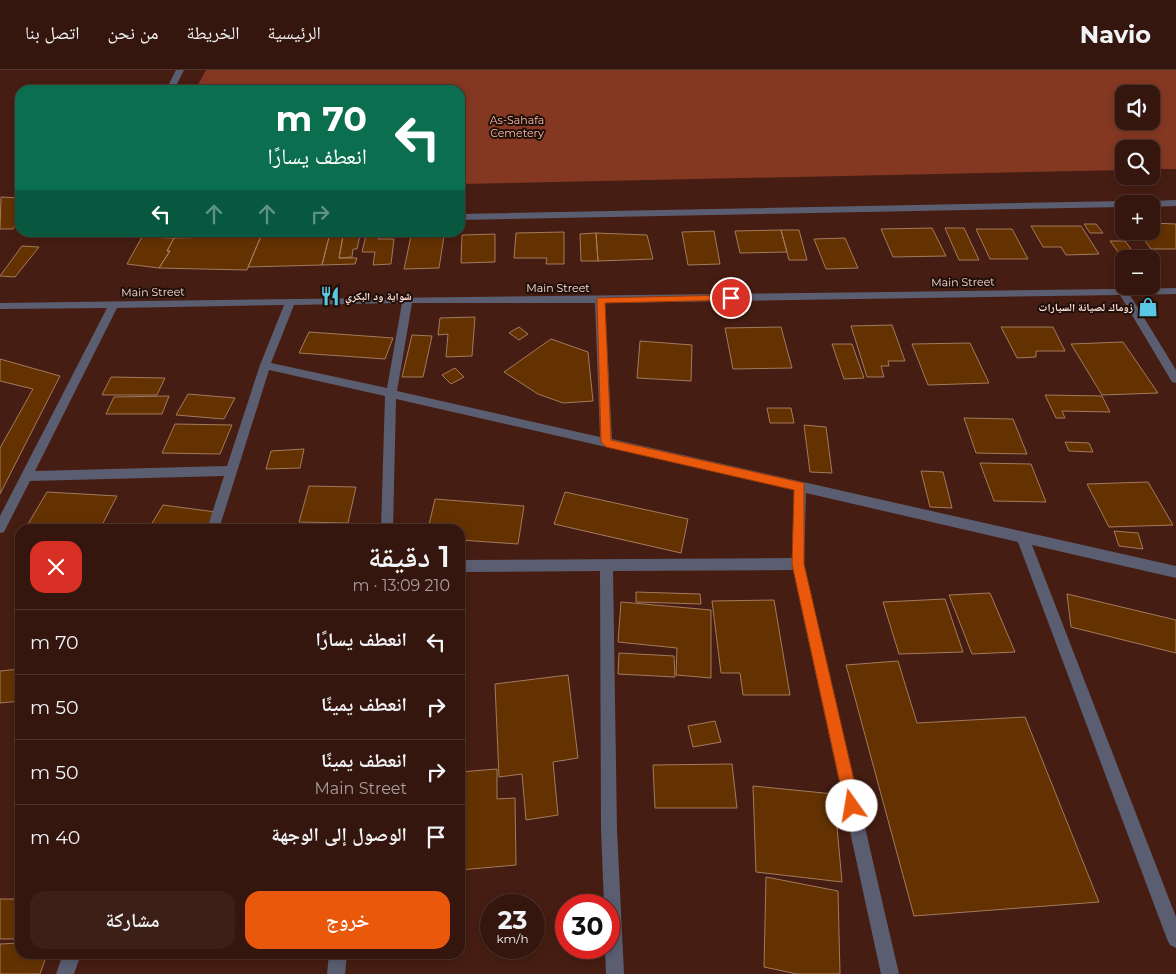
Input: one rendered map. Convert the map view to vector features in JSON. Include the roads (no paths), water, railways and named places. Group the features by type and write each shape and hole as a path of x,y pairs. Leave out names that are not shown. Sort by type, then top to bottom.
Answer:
{"street":[{"path":"172,85 180,70"},
{"path":"465,217 1115,204"},
{"path":"1160,204 1176,204"},
{"name":"Main Street","path":"1160,291 1176,291"},
{"name":"Main Street","path":"0,306 1115,292"},
{"path":"1124,295 1175,377"},
{"path":"387,524 391,394 408,300"},
{"path":"600,300 606,442"},
{"path":"214,524 265,365 290,303"},
{"path":"0,528 4,512 26,476 113,305"},
{"path":"265,365 1176,572"},
{"path":"26,476 230,471"},
{"path":"800,486 798,564 890,974"},
{"path":"1023,537 1176,939"},
{"path":"465,566 798,564"},
{"path":"606,565 609,829 615,974"},
{"path":"65,974 70,959"},
{"path":"336,974 338,959"}],"place":[{"name":"شواية ود البكري","path":"330,296"},
{"name":"زوماك لصيانة السيارات","path":"1148,307"}],"park label":[{"name":"As-Sahafa Cemetery","path":"517,126"}]}
